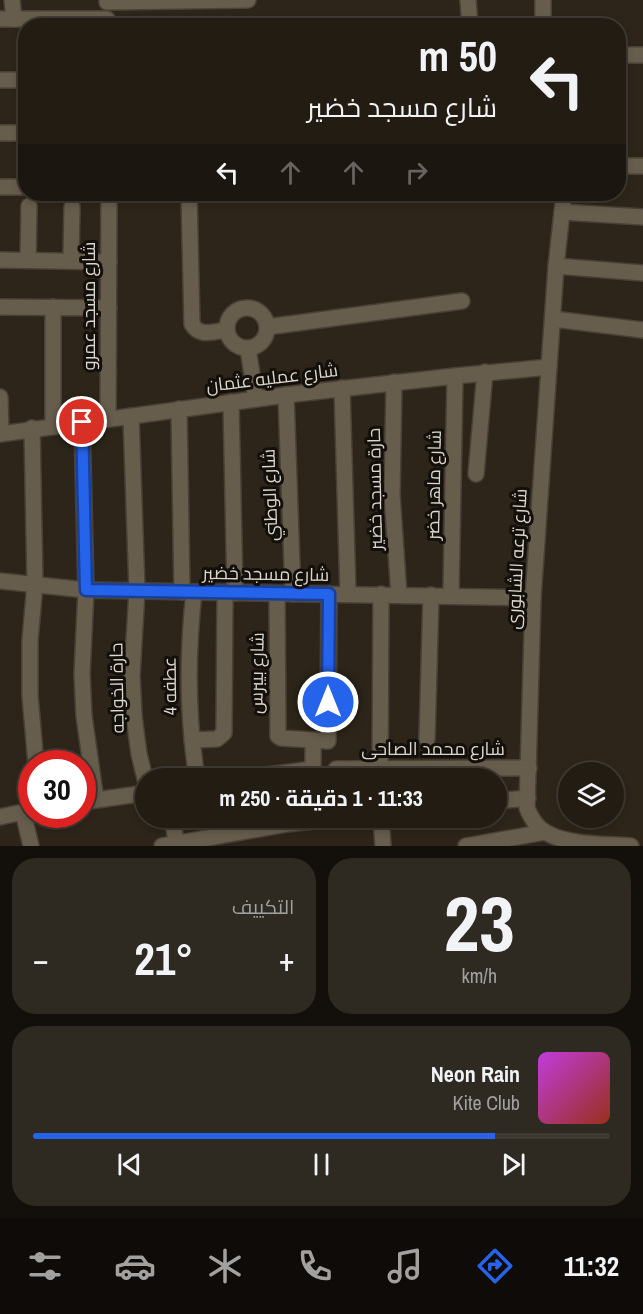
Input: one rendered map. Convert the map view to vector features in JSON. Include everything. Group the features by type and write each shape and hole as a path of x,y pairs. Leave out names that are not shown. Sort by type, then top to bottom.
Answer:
{"street":[{"path":"7,19 12,0"},
{"path":"107,18 107,1 248,0"},
{"path":"468,0 469,18"},
{"path":"543,0 543,18"},
{"path":"626,55 643,56"},
{"path":"0,80 18,80"},
{"path":"0,132 18,133"},
{"path":"626,166 643,166"},
{"path":"0,187 18,187"},
{"name":"شارع مسجد عمرو","path":"108,419 109,201"},
{"path":"189,201 192,324 196,330 203,333 226,330"},
{"name":"شارع ترعه الشابورى","path":"545,832 531,819 527,808 533,598 556,266 563,201"},
{"path":"28,260 29,206"},
{"path":"71,261 72,207"},
{"path":"562,212 643,217"},
{"path":"0,260 109,262"},
{"path":"556,266 643,273"},
{"path":"267,327 462,301"},
{"path":"0,307 108,308"},
{"path":"53,307 53,426"},
{"path":"245,308 262,315 267,327 267,333 260,344 248,349 236,346 227,336 226,330 233,313 245,308"},
{"path":"553,319 643,330"},
{"path":"248,349 256,399"},
{"name":"شارع عمليه عثمان","path":"0,434 342,388 549,367"},
{"path":"476,474 485,372"},
{"name":"شارع ماهر خضر","path":"452,595 455,375"},
{"name":"حارة مسجد خضير","path":"394,382 392,495 399,594"},
{"path":"342,388 348,594"},
{"name":"شارع الوطني","path":"285,594 286,395"},
{"path":"0,397 0,434"},
{"path":"192,740 217,739 224,733 230,593 231,402"},
{"name":"عطفه 4","path":"179,409 188,592 188,671 196,768"},
{"name":"حارة الخواجه","path":"131,416 137,590 133,696 142,768"},
{"path":"82,422 86,590 83,695 88,750"},
{"path":"32,428 35,584 30,640 30,696 35,750"},
{"name":"شارع مسجد خضير","path":"0,581 86,590 533,598"},
{"name":"شارع بيبرس","path":"285,594 276,733 281,738 321,740"},
{"path":"314,768 321,740 329,594"},
{"path":"380,768 381,594"},
{"path":"427,739 431,595"},
{"name":"شارع محمد الصاحى","path":"507,769 529,768"},
{"path":"96,800 135,795"},
{"path":"507,800 528,798"},
{"path":"0,817 18,813"},
{"path":"29,828 31,846"},
{"path":"172,828 172,845 265,828"},
{"path":"382,828 383,846"},
{"path":"466,846 545,832 567,840 631,846"}],"route":[{"path":"82,422 86,590 329,594 328,702"}]}
